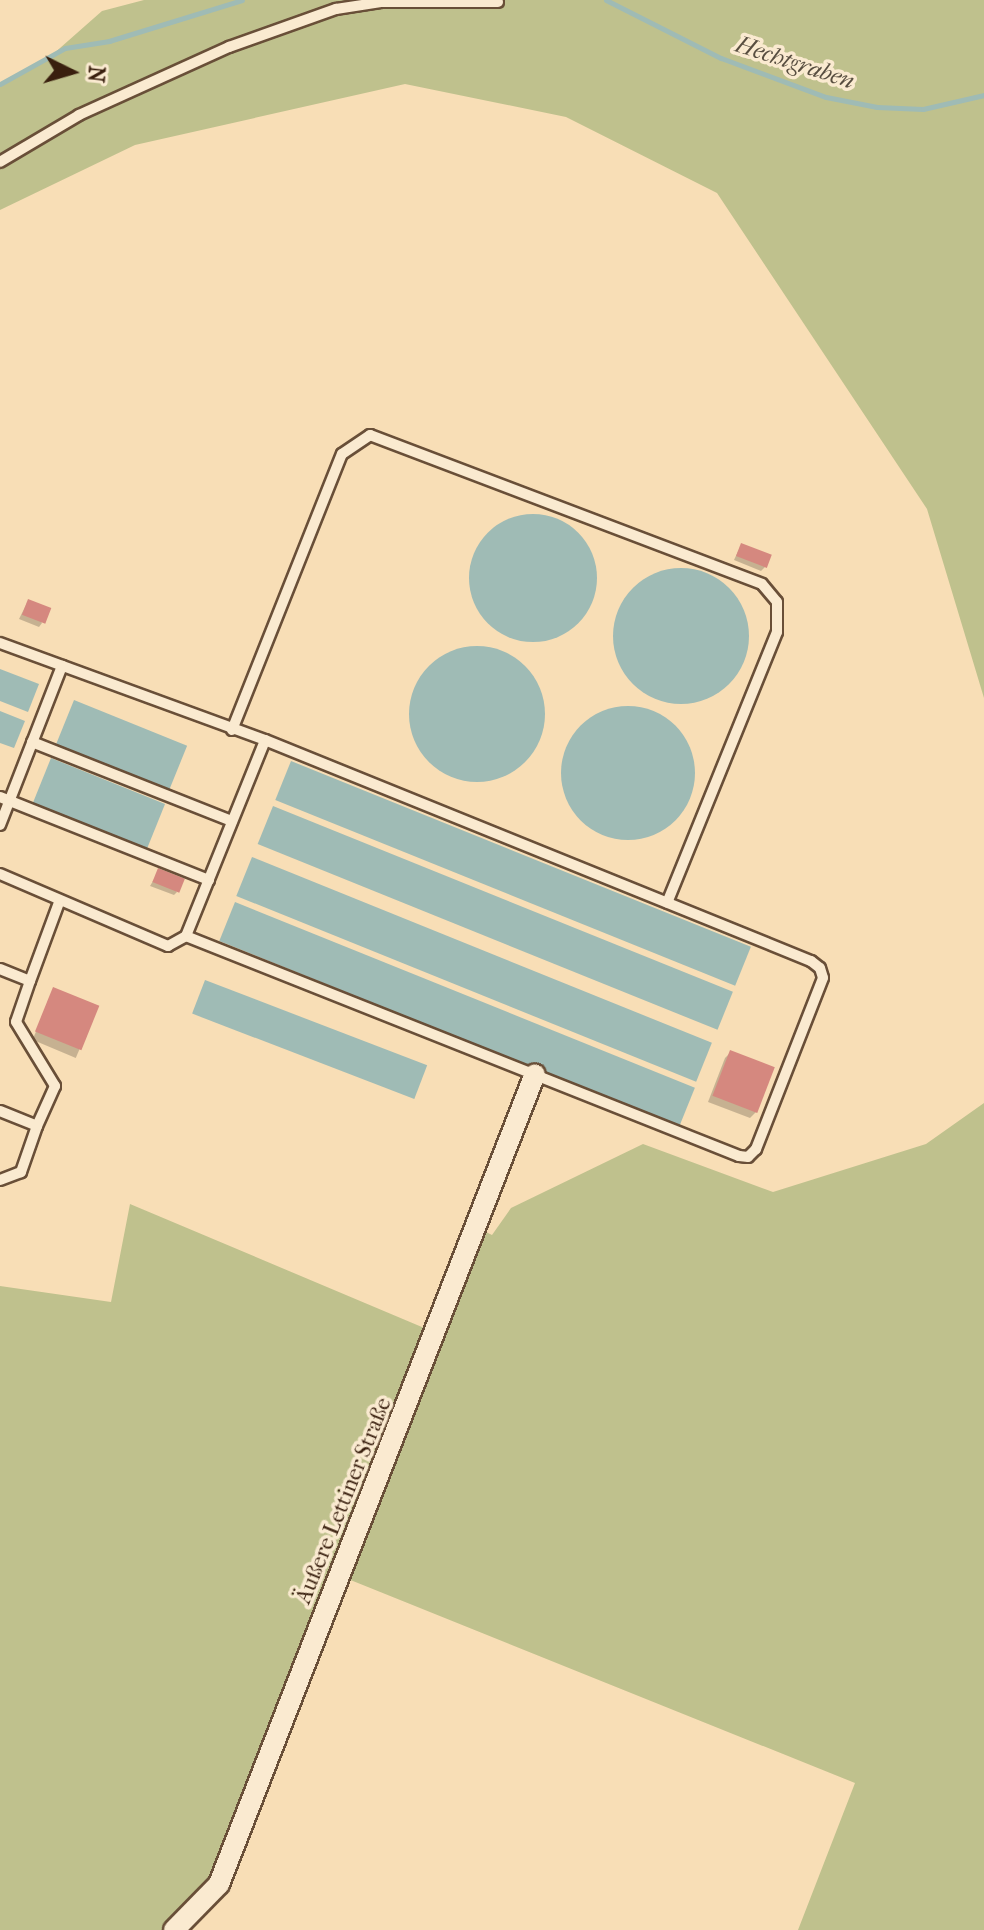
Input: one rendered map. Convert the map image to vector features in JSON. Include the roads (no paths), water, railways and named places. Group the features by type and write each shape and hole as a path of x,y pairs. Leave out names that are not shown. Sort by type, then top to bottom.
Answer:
{"street":[{"name":"Äußere Lettiner Straße","path":"174,1930 219,1884 535,1074"}],"lane":[{"path":"0,162 79,115 188,65 336,9 382,2 498,2"},
{"path":"232,730 342,454 370,435 762,584 777,602 777,632 667,903"},
{"path":"0,643 265,740 667,903 820,968 823,978 756,1149 748,1157 186,936"},
{"path":"0,825 5,799 62,666"},
{"path":"0,874 168,946 186,936 265,740"},
{"path":"32,742 232,821"},
{"path":"5,799 209,880"},
{"path":"0,1180 21,1172 55,1086 16,1022 60,900"},
{"path":"0,969 30,981"},
{"path":"0,1111 37,1126"}],"water":[{"path":"533,514 557,519 578,533 592,554 597,578 592,602 578,623 557,637 533,642 509,637 488,623 474,602 469,578 474,554 488,533 509,519"},
{"path":"681,568 707,573 729,588 744,610 749,636 744,662 729,684 707,699 681,704 655,699 633,684 618,662 613,636 618,610 633,588 655,573"},
{"path":"477,646 503,651 525,666 540,688 545,714 540,740 525,762 503,777 477,782 451,777 429,762 414,740 409,714 414,688 429,666 451,651"},
{"path":"0,669 39,684 28,712 0,701"},
{"path":"74,700 187,746 168,792 55,746"},
{"path":"628,706 654,711 675,726 690,747 695,773 690,799 675,820 654,835 628,840 602,835 581,820 566,799 561,773 566,747 581,726 602,711"},
{"path":"0,711 25,721 14,748 0,743"},
{"path":"51,758 165,804 147,850 33,803"},
{"path":"291,761 751,947 735,986 275,800"},
{"path":"273,806 733,992 718,1030 258,844"},
{"path":"252,857 712,1043 696,1082 236,896"},
{"path":"235,902 695,1088 679,1127 219,941"},
{"path":"205,980 427,1065 414,1099 192,1014"}],"waterway":[{"name":"Hechtgraben","path":"0,84 65,48 109,41 242,0"},
{"name":"Hechtgraben","path":"606,0 721,58 826,97 877,107 923,109 984,95"}]}
